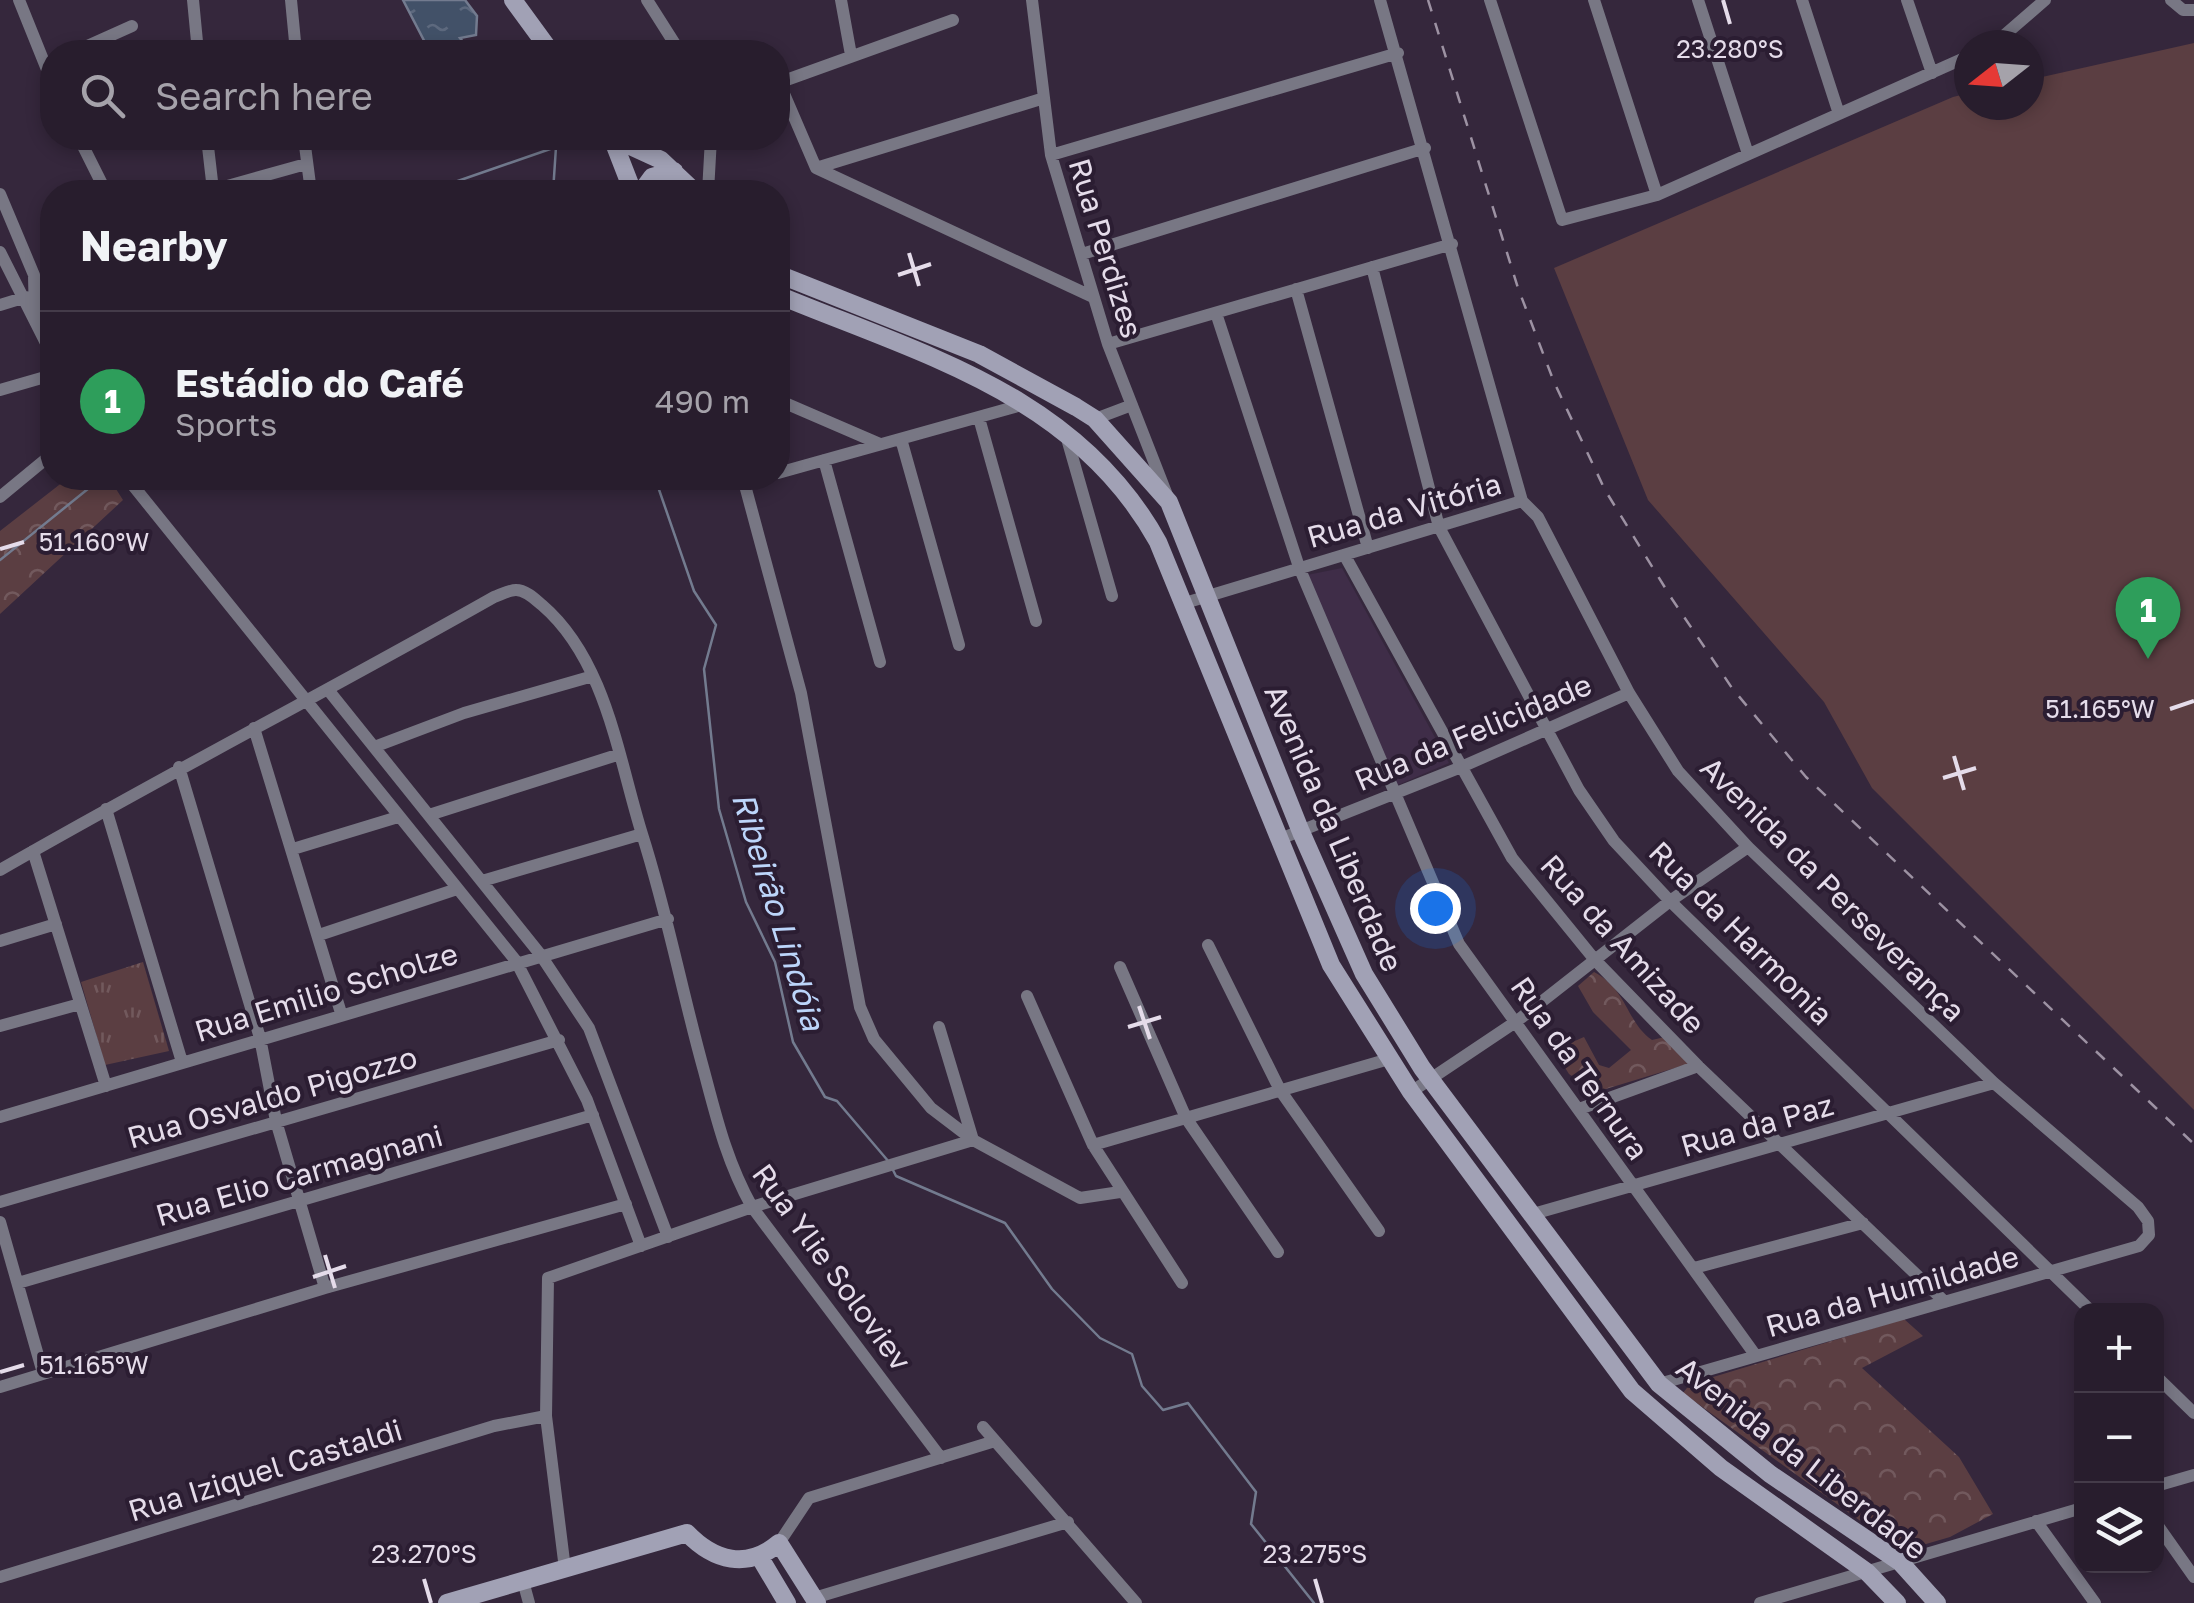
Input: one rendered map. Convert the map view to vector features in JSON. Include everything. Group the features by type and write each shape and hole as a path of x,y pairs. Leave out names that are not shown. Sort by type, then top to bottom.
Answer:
{"street":[{"path":"19,0 40,45"},
{"path":"193,0 197,40"},
{"path":"292,0 295,40"},
{"path":"513,0 542,40"},
{"path":"647,0 672,40"},
{"path":"841,0 851,55"},
{"name":"Rua Perdizes","path":"1032,0 1041,99 1051,155 1108,344 1170,502"},
{"name":"Avenida da Perseverança","path":"1380,0 1522,501 1538,517 1630,693 1678,771 1748,847 1994,1083 2138,1207 2148,1221 2149,1235 2139,1246"},
{"path":"1490,0 1562,220 1658,195 1954,63"},
{"path":"1594,0 1658,195"},
{"path":"1698,0 1748,154"},
{"path":"1802,0 1839,114"},
{"path":"1907,0 1932,73"},
{"path":"2011,30 2046,0"},
{"path":"2172,0 2183,10 2194,10"},
{"path":"790,78 954,20"},
{"path":"101,40 132,26"},
{"path":"1051,155 1398,53"},
{"path":"816,168 1041,99"},
{"path":"790,109 816,168 1093,297"},
{"path":"1082,254 1425,148"},
{"path":"86,150 100,180"},
{"path":"207,150 209,180"},
{"path":"305,150 309,180"},
{"path":"617,150 629,180"},
{"path":"639,150 661,160 683,180"},
{"path":"709,180 710,150"},
{"path":"249,180 306,164"},
{"path":"650,180 674,171"},
{"path":"0,194 34,274 27,297"},
{"path":"1108,344 1452,244"},
{"path":"0,252 40,328"},
{"name":"Rua da Harmonia","path":"1372,267 1439,527 1545,730 1614,841 1670,901 2083,1303"},
{"name":"Avenida da Liberdade","path":"790,279 979,354 1095,418 1170,502 1301,832 1364,974 1428,1077 1659,1384 1770,1474 1900,1562 1937,1603"},
{"path":"1296,289 1368,548"},
{"path":"0,305 27,297"},
{"name":"Avenida da Liberdade","path":"790,300 973,374 1025,404 1064,430 1106,466 1135,500 1186,603 1331,965 1389,1059 1632,1391 1721,1468 1867,1572 1897,1603"},
{"path":"1216,312 1299,567"},
{"path":"0,390 40,378"},
{"path":"790,470 1025,404"},
{"path":"790,405 880,444"},
{"path":"1095,418 1132,405"},
{"path":"979,418 1036,620"},
{"path":"1064,430 1112,596"},
{"path":"901,438 959,645"},
{"path":"824,460 880,662"},
{"path":"1,496 40,464"},
{"path":"137,490 516,961 559,1040 593,1116 641,1246"},
{"path":"746,490 801,692 860,1006 874,1038 931,1108 973,1140 1080,1198 1120,1192"},
{"name":"Rua da Vitória","path":"1186,603 1522,501"},
{"name":"Rua da Amizade","path":"1345,556 1512,858 1596,960 1698,1066 1946,1302"},
{"name":"Rua da Vitória","path":"1299,567 1393,793"},
{"name":"Rua Ylie Soloviev","path":"328,691 494,597 516,590 529,594 561,622 593,676 668,919 684,1005 719,1139 752,1207 941,1458"},
{"path":"374,747 464,712 593,676"},
{"path":"0,870 179,767 328,691 540,954 589,1028 668,1237"},
{"name":"Rua da Felicidade","path":"1280,839 1459,768 1630,693"},
{"path":"254,728 341,1013"},
{"path":"429,815 617,755"},
{"path":"179,767 260,1038 276,1121 325,1288"},
{"name":"Rua da Ternura","path":"1393,793 1459,944 1582,1108 1632,1186 1756,1356"},
{"path":"106,808 182,1062"},
{"path":"293,849 398,817"},
{"path":"482,881 642,834"},
{"path":"1412,1092 1428,1077 1517,1020 1670,901 1748,847"},
{"path":"33,851 106,1086"},
{"path":"319,934 457,889"},
{"name":"Rua Emilio Scholze","path":"0,1116 668,919"},
{"path":"0,941 56,924"},
{"path":"1208,945 1280,1090 1379,1230"},
{"path":"1120,967 1186,1118 1278,1252"},
{"path":"1028,996 1093,1145 1182,1283"},
{"path":"0,1026 80,1004"},
{"path":"939,1028 973,1140"},
{"name":"Rua Osvaldo Pigozzo","path":"0,1202 559,1040"},
{"path":"1093,1145 1389,1059"},
{"path":"1582,1108 1698,1066"},
{"name":"Rua da Paz","path":"1532,1214 1994,1083"},
{"name":"Rua Elio Carmagnani","path":"18,1283 593,1116"},
{"path":"565,1569 546,1416 548,1278 752,1207 973,1140"},
{"path":"0,1387 325,1288 626,1204"},
{"path":"0,1222 44,1373"},
{"path":"1694,1268 1863,1223"},
{"name":"Rua da Humildade","path":"1659,1384 2139,1246"},
{"path":"2164,1384 2194,1413"},
{"name":"Rua Iziquel Castaldi","path":"0,1577 494,1426 546,1416"},
{"path":"983,1427 1136,1603"},
{"path":"447,1603 565,1569 686,1525 723,1558 758,1556 779,1543 809,1498 995,1441"},
{"path":"2164,1484 2194,1475"},
{"path":"1760,1603 2074,1510"},
{"path":"2036,1521 2095,1603"},
{"path":"779,1543 815,1601 1068,1522"},
{"path":"2164,1534 2194,1577"},
{"path":"758,1556 787,1603"},
{"path":"776,1586 798,1574"},
{"path":"524,1581 530,1603"}],"shaded area":[{"path":"1342,568 1449,763 1393,787 1307,575"}],"green space":[{"path":"2194,43 2194,1110 1872,788 1824,702 1648,500 1554,268 1953,97 1954,120 2044,120 2044,77"},
{"path":"53,490 117,490 123,500 0,614 0,531"},
{"path":"143,962 169,1051 105,1065 81,982"},
{"path":"1594,972 1614,988 1643,1033 1652,1040 1665,1037 1688,1064 1596,1092 1569,1074 1554,1050 1584,1037 1599,1065 1609,1068 1631,1050 1593,1012 1578,986"},
{"path":"1904,1319 1923,1336 1862,1368 1959,1457 1993,1514 1950,1537 1902,1551 1683,1393 1690,1384"}],"water":[{"path":"403,0 465,0 477,16 476,35 462,40 424,40"}],"waterway":[{"path":"461,180 547,150"},
{"name":"Ribeirão Lindóia","path":"554,180 556,150"},
{"path":"0,560 87,490"},
{"name":"Ribeirão Lindóia","path":"659,490 694,591 716,625 704,669 719,809 746,902 775,962 793,1042 825,1097 837,1101 889,1162"},
{"name":"Ribeirão Lindóia","path":"893,1170 896,1176 1005,1223 1052,1289 1100,1338 1132,1354 1142,1386 1163,1410 1188,1403 1256,1492 1251,1524 1314,1603"}],"railway":[{"path":"1428,0 1518,288 1554,382 1605,490 1672,599 1732,688 1806,777 2194,1144"}],"place":[{"name":"Estádio do Café","path":"2148,659"}]}
